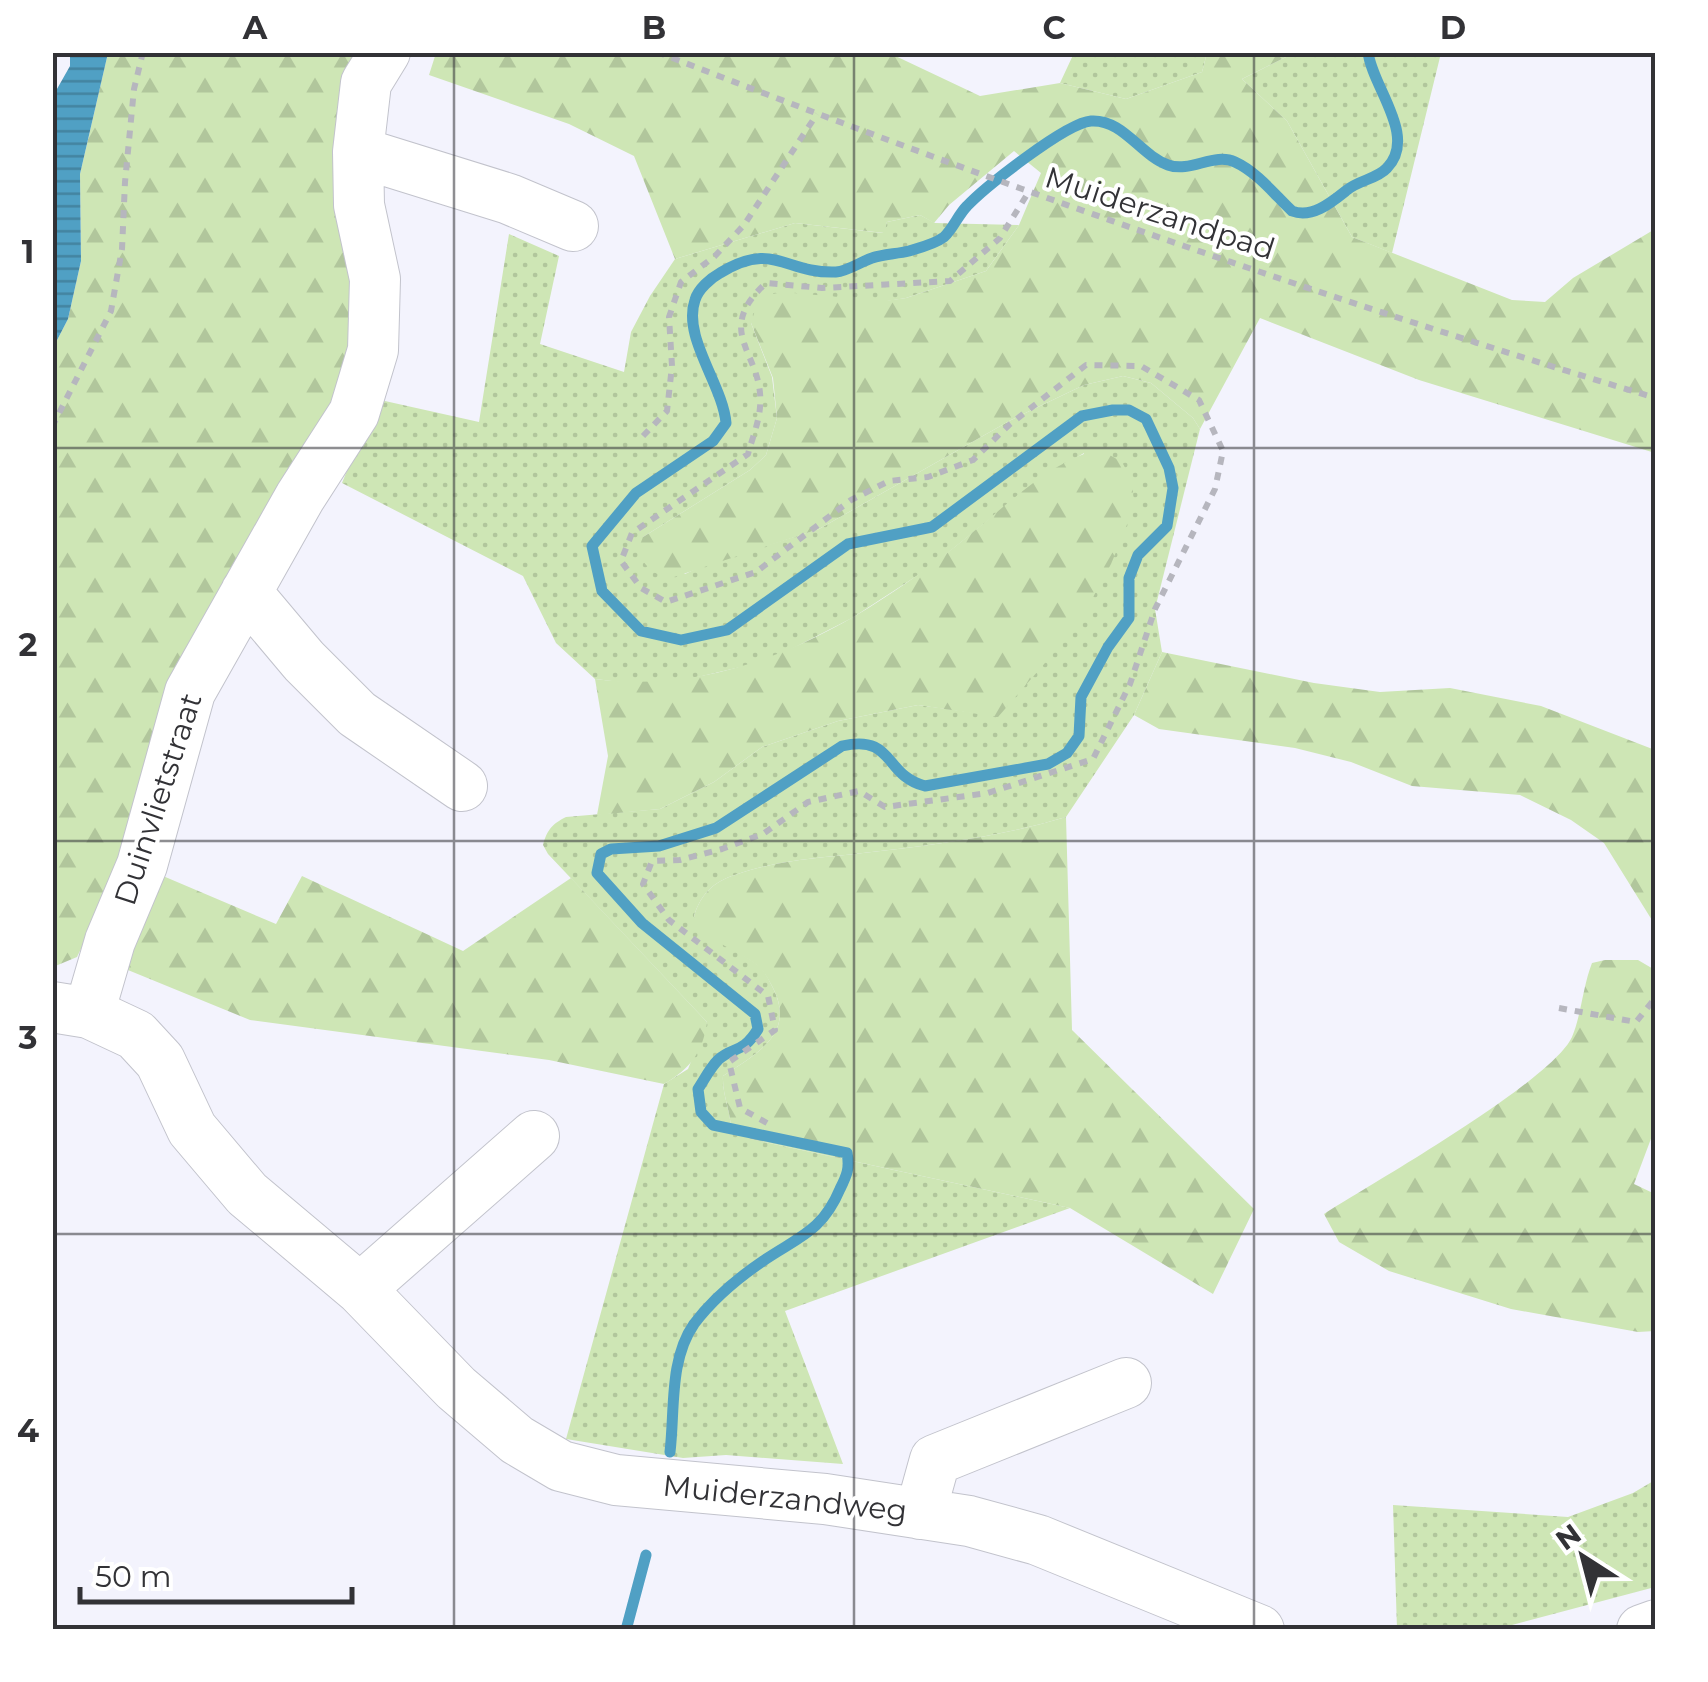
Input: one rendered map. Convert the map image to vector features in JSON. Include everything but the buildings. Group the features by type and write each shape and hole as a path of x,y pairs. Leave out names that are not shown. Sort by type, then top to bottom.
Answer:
{"street":[{"name":"Duinvlietstraat","path":"71,1010 110,940 142,864 190,692 300,497 354,413 373,350 375,278 358,205 358,152 366,84 385,52"},
{"path":"358,152 509,199 573,226"},
{"path":"246,592 304,661 357,714 462,786"},
{"name":"Muiderzandweg","path":"71,1010 136,1035 160,1061 192,1129 247,1194 360,1289 456,1388 517,1440 561,1466 616,1480 825,1499 969,1522 1038,1540 1259,1630"},
{"path":"360,1289 534,1136"},
{"path":"920,1514 935,1460 1126,1383"},
{"path":"1642,1630 1656,1625"}],"path":[{"path":"52,427 112,311 122,250 124,182 134,89 143,52"},
{"name":"Muiderzandpad","path":"657,52 1028,193 1477,344 1656,398"},
{"path":"643,436 667,411 672,366 669,317 681,282 715,256 744,225 816,114"},
{"path":"767,1122 740,1108 729,1062 775,1030 768,996 670,920 643,884 652,862 680,860 763,834 808,802 860,792 885,806 988,793 1093,759 1130,684 1155,609 1215,490 1223,451 1198,400 1141,366 1086,365 1009,425 973,460 928,477 890,480 864,494 756,572 666,602 641,588 622,561 632,533 748,454 761,405 752,360 739,327 747,300 766,283 822,288 950,282 1000,238 1028,193"},
{"path":"1559,1008 1636,1022 1656,997"}],"green space":[{"path":"887,52 980,96 1060,83 1126,99 1202,72 1207,53 1294,53 1242,79 1287,121 1352,237 1512,300 1545,302 1573,278 1655,229 1655,453 1419,380 1260,318 1200,429 1193,418 1151,383 1123,376 1084,385 1011,420 819,529 668,579 657,574 646,565 638,550 643,537 750,470 766,455 777,418 773,378 751,323 764,296 782,292 884,301 906,298 986,271 1019,225 1041,173 1014,151 949,205 934,223 920,215 887,222 884,233 795,223 675,259 634,156 569,124 429,75 436,53"},
{"path":"108,53 361,53 357,320 345,388 292,489 223,582 187,650 110,889 77,957 53,967 53,348 68,319 81,261 80,174"},
{"path":"1074,53 1207,53 1202,72 1126,99 1060,83"},
{"path":"1294,53 1441,53 1392,253 1352,237 1287,121 1242,79"},
{"path":"920,215 935,223 1019,225 986,271 906,298 751,323 772,377 777,418 766,455 750,470 643,537 685,574 819,529 1011,420 1084,385 1123,376 1151,383 1193,418 1200,429 1155,609 1162,652 1134,715 1066,817 965,839 766,866 714,885 700,901 694,916 715,938 761,968 779,1004 780,1018 769,1041 723,1076 731,1130 751,1139 1070,1208 785,1311 843,1464 726,1455 683,1458 566,1439 664,1084 688,1069 707,1022 548,854 543,845 548,831 566,817 660,809 714,782 762,747 838,721 918,705 998,716 1084,453 1033,484 929,568 852,618 770,660 685,680 637,684 595,679 556,643 523,576 342,483 376,399 479,422 509,234 559,256 540,344 624,372 631,332 675,259 795,223 883,233 887,222"},
{"path":"1099,449 1122,462 1132,481 1134,504 1124,533 1078,625 998,717 918,705 838,721 762,747 714,782 660,809 597,815 608,756 595,679 647,682 698,676 747,665 794,647 884,598 1046,474"},
{"path":"1162,652 1314,683 1380,692 1450,688 1541,706 1655,750 1655,925 1604,843 1571,820 1520,795 1412,786 1351,762 1295,748 1159,729 1134,715"},
{"path":"1066,817 1072,1030 1254,1209 1213,1294 1070,1208 751,1139 731,1130 723,1076 769,1041 780,1018 771,984 760,968 713,938 694,916 700,901 714,885 766,866 965,840"},
{"path":"163,876 276,924 302,876 463,951 571,878 707,1022 702,1042 688,1066 664,1084 549,1060 250,1020 123,968"},
{"path":"1638,960 1655,970 1655,1128 1634,1184 1655,1194 1655,1331 1638,1332 1511,1309 1389,1271 1339,1242 1324,1214 1498,1104 1558,1056 1575,1029 1592,963"},
{"path":"1655,1480 1655,1587 1497,1629 1397,1629 1393,1505 1568,1517 1633,1493"}],"water":[{"path":"70,53 108,53 80,174 81,261 68,319 53,348 53,96 70,66"}],"waterway":[{"path":"670,1452 677,1369 694,1324 735,1282 817,1224 842,1184 848,1158 847,1153 713,1125 701,1112 698,1089 718,1060 752,1037 758,1029 755,1014 642,923 597,873 601,854 611,849 659,846 716,828 842,746 859,744 880,750 902,773 925,786 1048,764 1067,753 1079,736 1081,697 1129,618 1129,578 1138,555 1167,526 1173,488 1169,468 1146,419 1129,410 1082,416 932,527 848,544 727,630 681,640 641,631 602,591 592,546 636,493 713,441 726,423 694,329 692,314 697,296 716,275 754,259 836,272 936,242 947,234 967,206 1008,171 1064,132 1091,121 1122,131 1168,165 1185,167 1219,159 1235,162 1292,211 1314,211 1383,172 1395,155 1396,126 1368,52"},
{"path":"626,1630 646,1555"}]}
